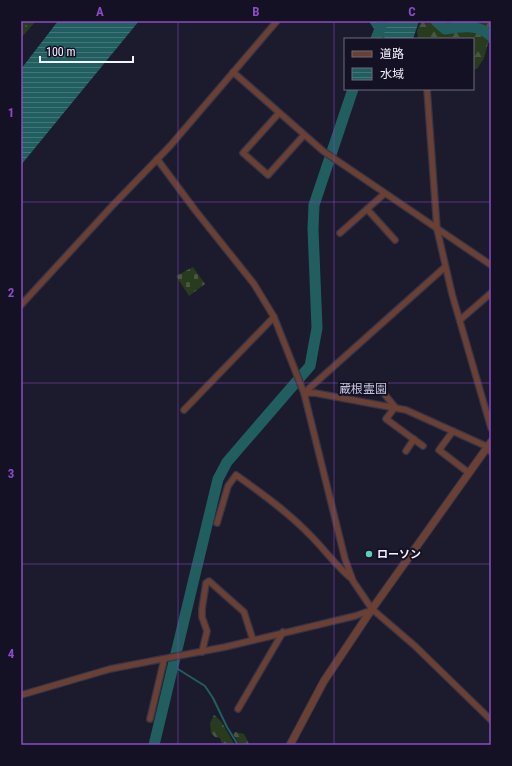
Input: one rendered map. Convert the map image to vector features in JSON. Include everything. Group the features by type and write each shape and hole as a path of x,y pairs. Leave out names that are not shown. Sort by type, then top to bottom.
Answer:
{"street":[{"path":"21,305 157,159 277,21"},
{"path":"233,72 322,151 491,265"},
{"path":"427,90 437,229 445,267 491,428"},
{"path":"279,113 243,153 268,175 304,135"},
{"path":"157,159 195,210 254,284 274,317 304,393 345,558 353,581"},
{"path":"340,233 384,194"},
{"path":"367,209 395,240"},
{"path":"304,393 445,267"},
{"path":"460,320 491,293"},
{"path":"184,410 274,317"},
{"path":"381,390 395,407"},
{"path":"290,745 324,681 372,609 469,473 490,447 395,407 304,393"},
{"path":"395,407 386,419 423,446"},
{"path":"453,431 439,450 469,473"},
{"path":"406,451 414,440"},
{"path":"217,523 226,492 236,475 268,497 310,535 353,581 372,609 415,646 491,720"},
{"path":"202,652 207,631 202,617 202,609 206,583 209,581 244,612 254,640"},
{"path":"21,695 110,669 202,652 355,616 372,609"},
{"path":"238,709 283,632"},
{"path":"150,718 165,659"}],"green space":[{"path":"21,21 36,21 21,38"},
{"path":"421,21 491,21 491,42 488,43 484,58 477,69 474,69 474,38 418,38 417,31"},
{"path":"193,267 205,284 189,296 176,276"},
{"path":"214,715 221,721 235,745 222,744 220,738 215,737 211,733 210,723"},
{"path":"235,732 244,734 250,745 240,745 233,734"}],"water":[{"path":"58,21 139,21 21,165 21,69"},
{"path":"371,21 419,21 413,38 386,38 379,34 370,23"}],"waterway":[{"path":"376,38 383,21"},
{"path":"436,21 445,29 470,27 481,29 491,36"},
{"path":"154,745 218,479 227,462 310,366 317,328 313,229 314,205 353,90"},
{"path":"173,666 205,686 238,745"}],"place":[{"name":"ローソン","path":"369,554"}],"district":[{"name":"蔵根霊園","path":"363,389"}]}
